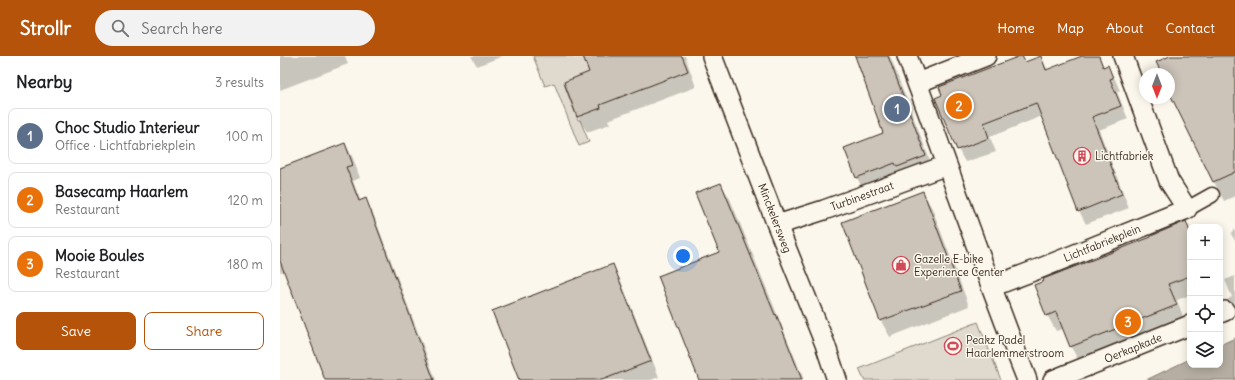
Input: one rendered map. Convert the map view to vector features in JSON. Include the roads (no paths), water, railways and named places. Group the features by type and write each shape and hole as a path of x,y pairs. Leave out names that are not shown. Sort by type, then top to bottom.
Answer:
{"street":[{"name":"Minckelersweg","path":"712,56 777,225 825,344 837,380"},
{"path":"907,56 1027,380"},
{"path":"916,83 986,56"},
{"path":"1126,57 1169,181 1187,209"},
{"name":"Turbinestraat","path":"777,225 824,210 947,165"},
{"name":"Lichtfabriekplein","path":"991,286 1041,268 1187,209 1212,195"},
{"name":"Oerkapkade","path":"1053,380 1187,326"}],"place":[{"name":"Basecamp Haarlem","path":"959,106"},
{"name":"Choc Studio Interieur","path":"897,109"},
{"name":"Lichtfabriek","path":"1082,156"},
{"name":"Gazelle E-bike Experience Center","path":"901,265"},
{"name":"Mooie Boules","path":"1128,322"},
{"name":"Peakz Padel Haarlemmerstroom","path":"953,346"}]}
